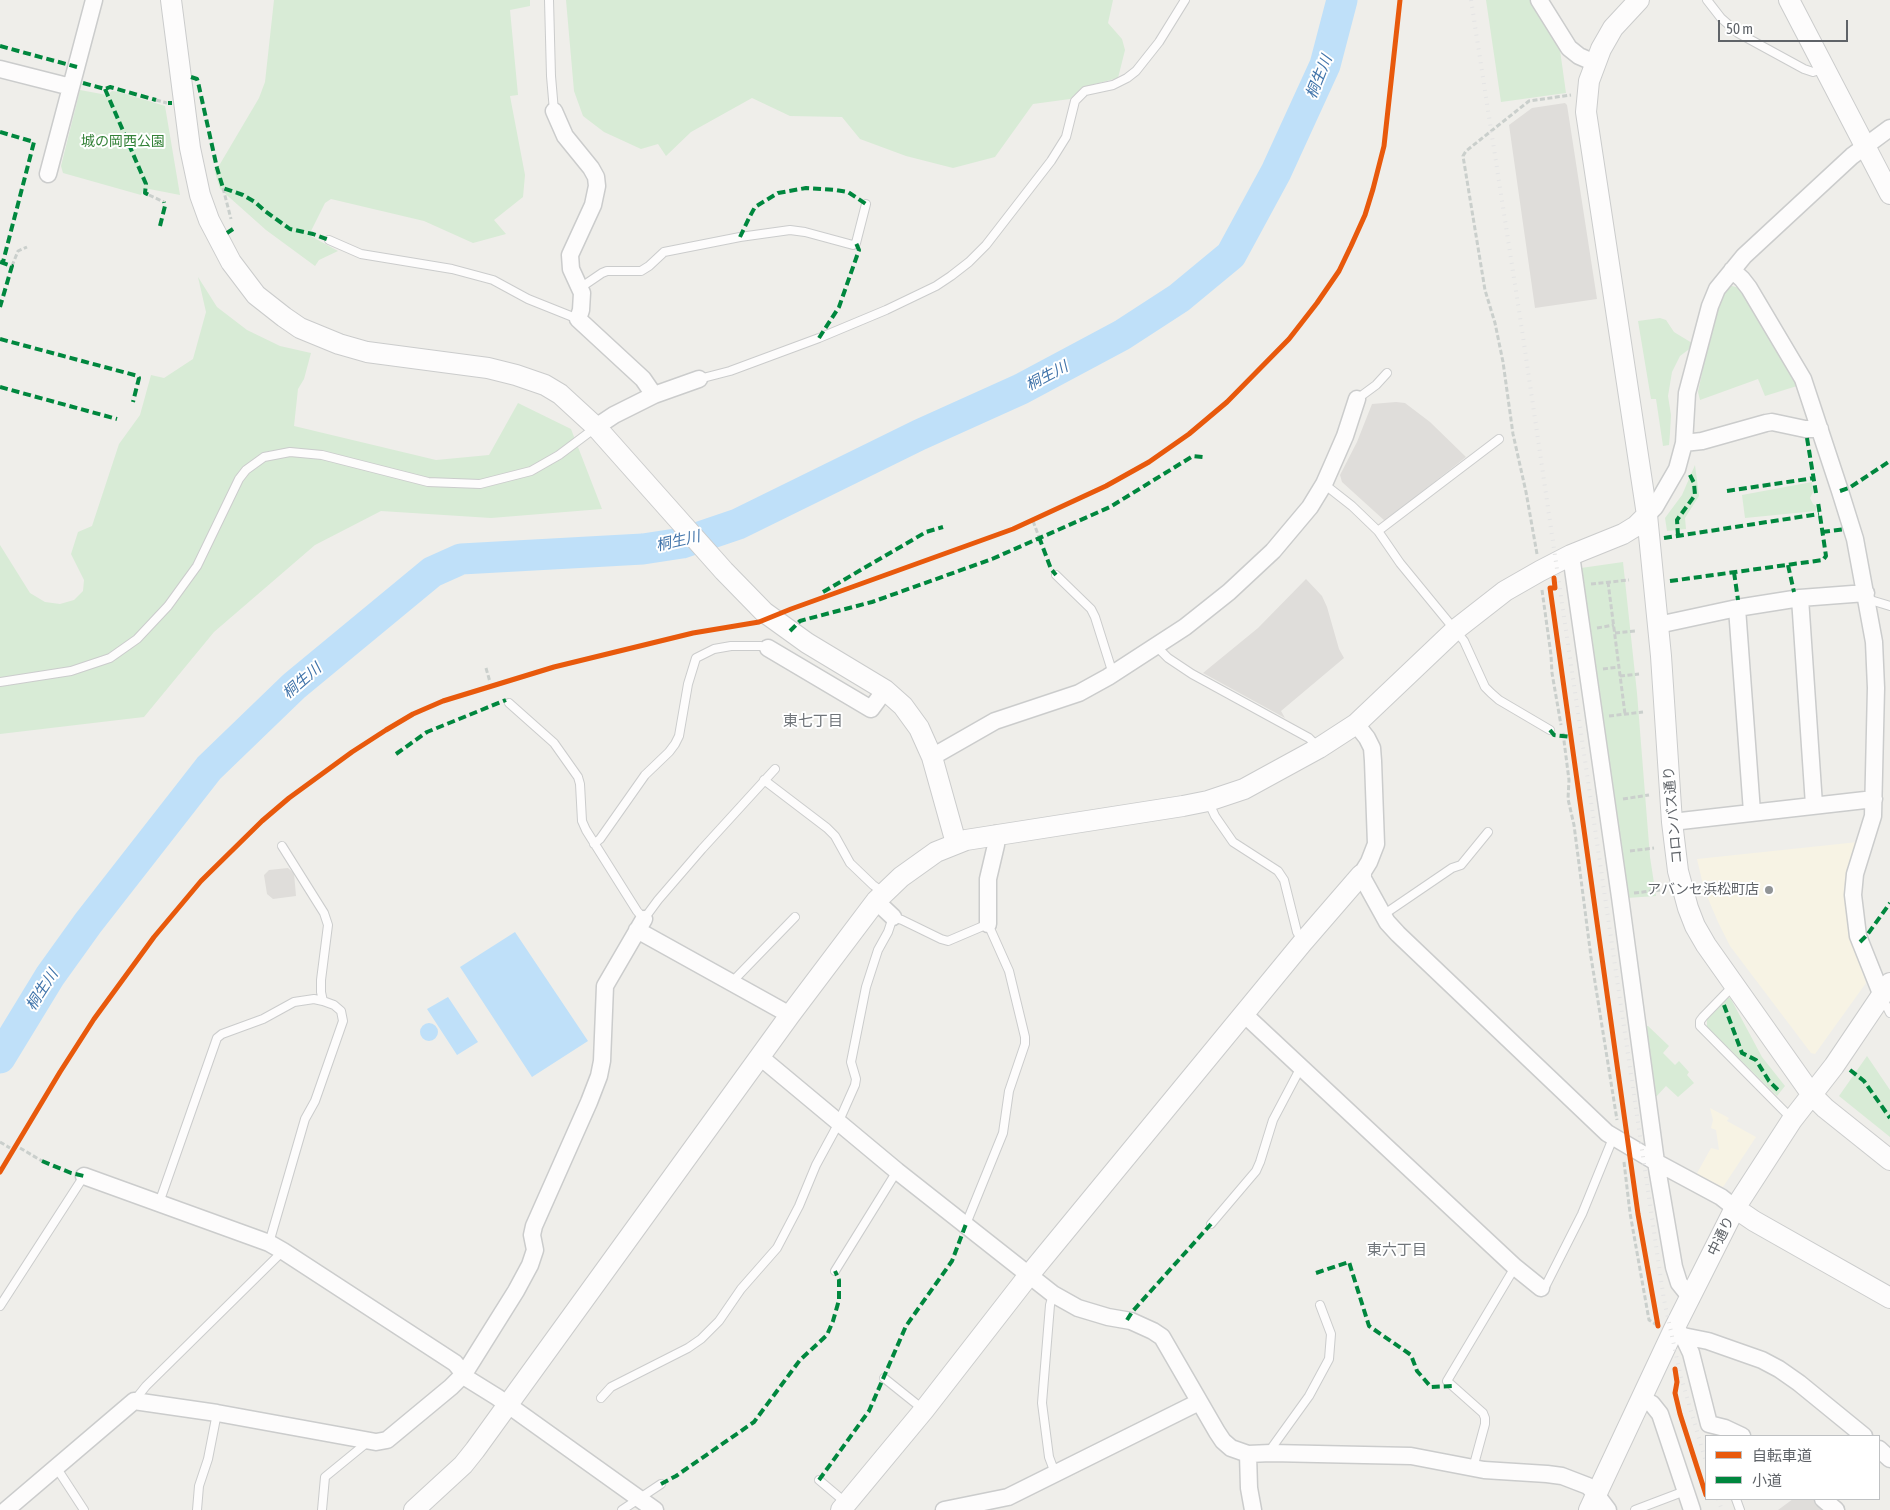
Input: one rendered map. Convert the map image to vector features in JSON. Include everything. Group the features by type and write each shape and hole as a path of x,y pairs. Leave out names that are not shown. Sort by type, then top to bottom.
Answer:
{"street":[{"path":"48,174 94,0"},
{"path":"171,0 190,148 200,195 209,220 231,262 256,295 300,328 339,344 367,352 488,368 545,385 560,394 599,431 724,571 764,612 807,643 885,690 911,716 932,757 956,843"},
{"path":"1539,0 1569,48 1579,56 1594,63"},
{"name":"コロンバス通り","path":"1639,0 1613,28 1594,63 1587,90 1587,121 1647,515 1658,625 1672,822 1678,871 1688,908 1695,926 1706,945 1812,1095 1825,1108 1890,1160"},
{"path":"1789,0 1890,194"},
{"path":"0,69 71,88"},
{"path":"554,111 565,136 591,168 597,186 593,204 570,254 571,269 580,288 582,302 578,319 643,378 654,395"},
{"path":"414,1510 469,1458 790,1015 880,897 918,864 956,843 995,834 1126,816 1208,801 1244,789 1319,748 1356,724 1455,630 1505,592 1571,555 1623,534 1655,507 1678,469 1684,443 1687,393 1710,306 1717,289 1750,250 1864,146 1890,128"},
{"path":"1732,270 1749,288 1803,379 1853,534 1866,596 1876,664 1874,816 1855,874 1853,895 1858,936 1887,998"},
{"path":"599,431 614,415 654,395 699,379"},
{"path":"932,757 995,721 1079,693 1157,647 1207,610 1273,551 1310,506 1324,484 1345,436 1357,399"},
{"path":"1684,443 1702,441 1772,422 1805,429 1820,429"},
{"path":"1571,555 1656,1162 1674,1266 1679,1283 1691,1298"},
{"path":"1658,625 1737,608 1800,598 1866,596"},
{"path":"1800,598 1814,805"},
{"path":"1737,608 1752,812"},
{"path":"768,648 871,709 885,690"},
{"path":"844,1506 1370,862 1376,844 1372,748 1356,724"},
{"path":"1672,822 1874,799"},
{"path":"988,924 988,880 996,845 995,834"},
{"path":"1361,875 1383,915 1398,934 1625,1150 1656,1162 1721,1197 1754,1221 1890,1298"},
{"path":"880,897 893,917"},
{"path":"6,1510 134,1401 217,1413 376,1442 387,1440 451,1387 464,1374 530,1265 535,1250 532,1234 534,1226 599,1076 602,1061 605,986 640,924 732,982 790,1015"},
{"name":"中通り","path":"1592,1502 1642,1399 1672,1330 1691,1298 1735,1208 1792,1120 1887,998"},
{"path":"1245,1015 1515,1267 1541,1288"},
{"path":"760,1056 897,1171 1053,1294 1078,1308 1108,1317 1131,1321 1153,1330 1162,1337 1223,1441 1231,1448 1248,1454 1411,1456 1473,1468 1562,1476 1588,1486 1592,1502 1608,1510"},
{"path":"84,1176 268,1243 283,1251 455,1363 464,1374 655,1510"},
{"path":"1672,1330 1691,1353 1713,1430 1725,1428 1740,1435"},
{"path":"1672,1330 1762,1360 1799,1383 1863,1435"},
{"path":"1642,1399 1652,1404 1660,1414 1692,1510"},
{"path":"944,1510 967,1507 1008,1497 1199,1402"},
{"path":"1880,1450 1890,1459"},
{"path":"1248,1454 1252,1510"},
{"path":"1824,1500 1836,1510"}],"lane":[{"path":"549,0 554,111"},
{"path":"699,379 730,371 820,338 886,310 936,286 969,262 986,245 1046,167 1066,137 1075,100 1085,91 1113,85 1136,71 1159,42 1184,0"},
{"path":"1707,0 1724,22 1738,32 1804,69 1813,72 1825,68"},
{"path":"580,288 608,271 641,271 664,252 740,237 790,230 805,232 853,245 856,242 866,204"},
{"path":"329,240 361,254 452,269 493,280 528,299 578,319"},
{"path":"1357,399 1376,386 1387,373"},
{"path":"0,682 71,671 110,658 137,639 168,606 197,566 239,479 246,470 264,457 290,452 322,455 428,482 480,484 531,471 599,431"},
{"path":"1378,531 1499,439"},
{"path":"1324,484 1352,506 1378,531 1400,564 1469,648 1485,686 1490,693 1550,730"},
{"path":"1056,575 1091,609 1113,674"},
{"path":"1866,596 1890,606"},
{"path":"594,844 600,839 645,775 675,744 679,736 688,684 696,658 714,649 731,646 762,646 768,648"},
{"path":"1157,647 1168,658 1192,674 1309,738 1319,748"},
{"path":"509,703 554,743 578,777 582,821 594,844 637,911 640,924"},
{"path":"640,924 670,885 775,769"},
{"path":"764,780 835,836 850,863 880,897"},
{"path":"1208,801 1215,816 1233,842 1278,871 1284,880 1296,932 1304,942"},
{"path":"1383,915 1452,868 1461,865 1488,832"},
{"path":"282,846 324,913 328,924 321,980 323,1001"},
{"path":"732,982 796,917"},
{"path":"601,1398 611,1386 688,1348 701,1339 769,1259 789,1227 816,1165 839,1122 855,1085 856,1079 851,1062 872,966 893,917 948,941 988,924 1009,971 1025,1037 1025,1044 1009,1091 1003,1133 966,1224"},
{"path":"1734,984 1703,1017 1700,1021 1700,1026 1792,1120"},
{"path":"159,1203 217,1038 222,1034 263,1019 294,1002 314,999 334,1005 341,1011 344,1021 306,1119 268,1243"},
{"path":"1210,1224 1256,1171 1273,1120 1301,1067"},
{"path":"1541,1288 1545,1287 1582,1214 1613,1138"},
{"path":"835,1271 897,1171"},
{"path":"0,1306 84,1176"},
{"path":"134,1401 146,1386 283,1251"},
{"path":"1473,1468 1485,1418 1483,1413 1448,1380 1515,1267"},
{"path":"1053,1294 1050,1305 1042,1402 1049,1457 1055,1473"},
{"path":"1271,1453 1273,1446 1310,1396 1329,1359 1331,1334 1320,1305"},
{"path":"884,1378 924,1410"},
{"path":"197,1510 199,1486 208,1459 217,1413"},
{"path":"322,1510 325,1477 369,1441"},
{"path":"56,1467 84,1510"},
{"path":"819,1480 844,1506"},
{"path":"622,1510 661,1484"},
{"path":"1635,1510 1685,1491"}],"path":[{"path":"1538,557 1514,434 1503,362 1495,323 1485,290 1463,156 1473,145 1529,101 1572,95"},
{"path":"156,100 168,103"},
{"path":"223,188 231,221"},
{"path":"149,194 164,202"},
{"path":"12,266 18,251 27,247"},
{"path":"1026,524 1041,517"},
{"path":"1033,521 1039,537"},
{"path":"1591,584 1629,580"},
{"path":"1608,582 1625,714"},
{"path":"1541,584 1552,673 1569,780 1568,799 1574,825 1591,957 1617,1120"},
{"path":"1596,628 1614,625"},
{"path":"1615,634 1636,631"},
{"path":"1602,669 1619,666"},
{"path":"484,688 491,684 486,668"},
{"path":"1620,676 1639,674"},
{"path":"1609,716 1643,712"},
{"path":"1620,800 1649,795"},
{"path":"1626,851 1654,848"},
{"path":"10,1156 20,1139"},
{"path":"0,1142 10,1148"},
{"path":"20,1148 42,1161"},
{"path":"1625,1150 1631,1166"},
{"path":"1625,1150 1630,1213 1650,1320 1672,1330"},
{"path":"1656,1318 1672,1330"}],"shaded area":[{"path":"1565,103 1567,105 1597,299 1535,308 1509,125 1532,108"},
{"path":"1405,403 1430,422 1466,457 1385,521 1342,482 1340,475 1357,442 1372,404"},
{"path":"1306,579 1322,596 1339,649 1344,658 1281,711 1285,718 1203,673 1258,628"},
{"path":"1858,842 1855,949 1866,983 1815,1054 1811,1053 1730,946 1704,889 1697,859"},
{"path":"288,868 294,873 296,896 273,899 267,894 264,875 269,870"},
{"path":"1710,1108 1729,1118 1727,1121 1756,1137 1723,1187 1696,1175 1711,1148 1719,1150 1716,1130 1711,1128 1713,1120"},
{"path":"1792,1500 1816,1500 1828,1510 1778,1510"}],"green space":[{"path":"274,0 530,0 530,6 510,10 518,95 510,96 525,175 523,197 494,220 506,234 473,243 424,221 331,199 325,203 309,235 338,251 319,260 315,266 266,230 220,189 214,169 220,164 259,98 265,82"},
{"path":"566,0 1113,0 1108,23 1122,39 1125,50 1118,78 1084,87 1070,99 1033,104 995,157 953,168 906,156 860,139 842,117 790,116 752,98 691,132 666,156 658,144 641,149 604,132 583,116 574,91"},
{"path":"1486,0 1531,0 1543,15 1560,50 1566,93 1501,102"},
{"name":"城の岡西公園","path":"80,90 107,95 112,91 119,92 165,106 180,195 144,188 141,195 63,173 61,166"},
{"path":"198,277 217,307 247,330 280,346 311,353 304,379 298,389 294,426 436,460 489,455 518,403 571,429 602,509 491,518 381,511 315,545 214,632 144,717 0,734 0,545 30,593 45,602 60,604 74,600 83,591 84,580 71,554 78,532 92,526 119,444 140,415 151,375 164,378 193,359 206,312"},
{"path":"1728,285 1740,288 1798,382 1797,386 1765,396 1758,379 1700,400 1698,392 1714,316"},
{"path":"1660,318 1666,320 1674,332 1692,343 1692,347 1680,356 1672,372 1668,396 1671,415 1669,445 1663,446 1656,399 1651,399 1638,321"},
{"path":"1695,465 1699,496 1685,518 1686,529 1667,531 1665,518 1682,495"},
{"path":"1812,482 1813,492 1810,498 1816,506 1816,511 1745,518 1742,495"},
{"path":"1623,562 1637,693 1650,857 1656,896 1627,898 1581,568"},
{"path":"1728,998 1732,1001 1762,1057 1785,1086 1777,1096 1707,1027 1707,1019"},
{"path":"1644,1026 1648,1026 1669,1046 1663,1053 1675,1065 1679,1061 1689,1072 1687,1075 1694,1083 1678,1097 1666,1086 1655,1098"},
{"path":"1867,1056 1890,1090 1890,1137 1839,1096"}],"water":[{"path":"515,932 588,1041 532,1077 460,967"},
{"path":"448,997 478,1042 457,1055 427,1009"},
{"path":"425,1023 433,1023 438,1028 436,1039 425,1041 420,1036 420,1028"}],"waterway":[{"name":"桐生川","path":"0,1058 50,976 88,923 209,768 294,686 432,572 461,559 643,549 682,543 738,524 919,435 1021,389 1122,335 1179,298 1231,255 1276,172 1325,65 1342,0"}],"railway":[{"path":"1471,0 1522,330 1664,1300 1681,1377 1705,1459"},
{"path":"1718,1500 1722,1510"}],"marked path":[{"path":"0,46 77,67"},
{"path":"191,77 197,79 198,82 223,188 243,195 255,202 290,229 329,240"},
{"path":"83,83 105,89 110,87 156,100"},
{"path":"105,89 146,184 145,193 149,195"},
{"path":"0,132 34,142 3,262"},
{"path":"740,237 755,207 778,193 806,188 836,190 848,192 866,204"},
{"path":"160,226 165,206 164,202"},
{"path":"227,233 233,229"},
{"path":"819,338 839,307 859,250 856,243"},
{"path":"0,262 12,266 0,307"},
{"path":"0,339 138,376 133,402"},
{"path":"0,387 117,419"},
{"path":"1807,438 1816,493"},
{"path":"790,631 800,621 872,602 992,559 1110,507 1193,456 1203,457"},
{"path":"1840,491 1849,488 1890,461"},
{"path":"1678,536 1677,520 1695,495 1694,483 1689,473"},
{"path":"1727,491 1814,478"},
{"path":"1670,581 1823,560 1826,556 1818,502"},
{"path":"1664,538 1819,514"},
{"path":"823,592 926,532 943,527"},
{"path":"1822,532 1845,529"},
{"path":"1039,537 1051,569 1056,575"},
{"path":"1788,565 1794,592"},
{"path":"1734,572 1738,600"},
{"path":"396,754 427,732 506,700"},
{"path":"1550,730 1554,735 1571,737"},
{"path":"1860,942 1890,903"},
{"path":"1724,1005 1742,1053 1756,1060 1769,1081 1780,1092"},
{"path":"1850,1070 1864,1081 1890,1118"},
{"path":"42,1161 71,1173 84,1176"},
{"path":"819,1480 869,1411 906,1326 952,1261 966,1224"},
{"path":"1127,1320 1132,1312 1211,1224"},
{"path":"1316,1273 1349,1262 1369,1326 1411,1355 1417,1371 1431,1387 1453,1386"},
{"path":"661,1484 676,1476 754,1422 800,1360 827,1335 839,1300 839,1280 835,1271"}],"cycle path":[{"path":"0,1172 94,1019 154,937 201,881 262,821 289,798 352,752 386,730 413,714 443,701 554,667 693,633 759,622 1013,529 1106,486 1149,462 1189,434 1227,402 1289,339 1339,271 1365,215 1384,146 1400,0"},
{"path":"1554,578 1555,588 1550,588 1638,1214 1658,1326"},
{"path":"1675,1369 1677,1382 1675,1393 1680,1414 1705,1492"}],"place":[{"name":"アバンセ浜松町店","path":"1769,890"}],"district":[{"name":"東七丁目","path":"813,721"},
{"name":"東六丁目","path":"1397,1250"}]}
